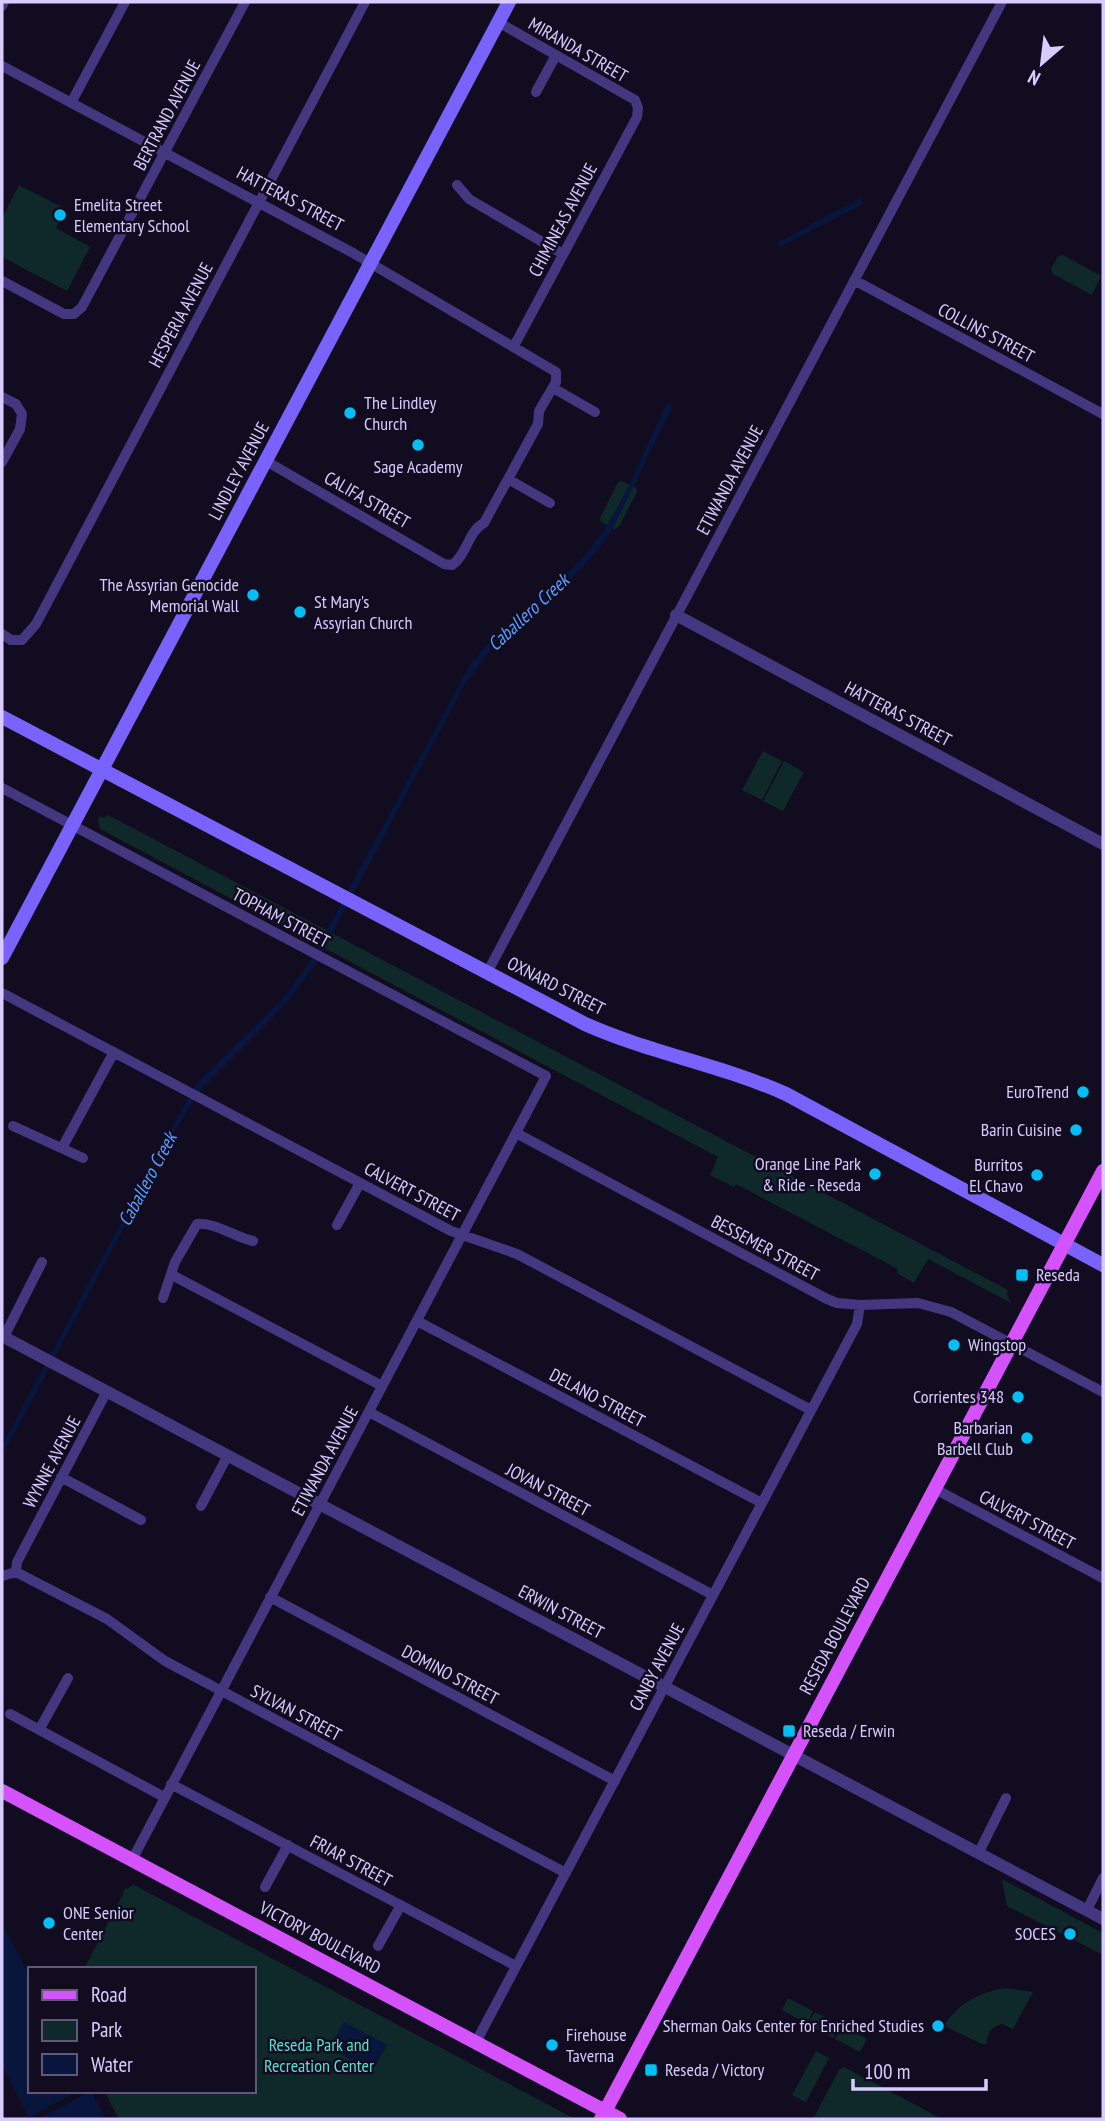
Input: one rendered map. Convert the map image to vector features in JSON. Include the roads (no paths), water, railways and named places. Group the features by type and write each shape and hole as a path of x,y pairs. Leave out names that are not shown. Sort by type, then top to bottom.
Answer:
{"main road":[{"name":"LINDLEY AVENUE","path":"2,958 509,2"},
{"name":"OXNARD STREET","path":"2,717 606,1033 747,1078 796,1099 1103,1265"},
{"name":"RESEDA BOULEVARD","path":"603,2115 1103,1171"},
{"name":"VICTORY BOULEVARD","path":"2,1791 476,2042 603,2115 620,2119"}],"street":[{"path":"71,103 125,2"},
{"name":"BERTRAND AVENUE","path":"2,281 64,314 74,314 88,298 245,2"},
{"name":"HESPERIA AVENUE","path":"2,634 11,640 22,640 36,624 365,2"},
{"name":"ETIWANDA AVENUE","path":"487,973 1002,2"},
{"name":"MIRANDA STREET","path":"498,22 635,100 638,108"},
{"path":"536,92 556,55"},
{"name":"HATTERAS STREET","path":"2,66 371,263 514,346 556,372 557,379 553,388"},
{"name":"CHIMINEAS AVENUE","path":"514,346 636,117 638,108"},
{"path":"457,185 470,199 563,254"},
{"name":"COLLINS STREET","path":"854,280 1103,414"},
{"path":"550,503 508,479 538,424 540,411 553,388 595,411"},
{"path":"2,397 16,404 22,414 20,429 2,462"},
{"name":"CALIFA STREET","path":"266,461 444,564 452,565 459,560 477,526 484,523 508,479"},
{"name":"HATTERAS STREET","path":"676,615 1103,844"},
{"name":"TOPHAM STREET","path":"2,788 546,1076"},
{"name":"CALVERT STREET","path":"2,993 462,1236 517,1254 811,1410"},
{"path":"62,1148 114,1052"},
{"name":"ETIWANDA AVENUE","path":"132,1860 546,1076"},
{"path":"13,1126 82,1158"},
{"name":"BESSEMER STREET","path":"516,1133 827,1299 837,1303 860,1305 918,1303 931,1306 951,1312 1012,1343"},
{"path":"337,1226 360,1183"},
{"path":"163,1298 175,1262 197,1224 206,1224 237,1238 253,1241"},
{"path":"3,1336 42,1262"},
{"path":"172,1275 382,1386"},
{"name":"CANBY AVENUE","path":"476,2042 857,1324 860,1305"},
{"name":"DELANO STREET","path":"417,1321 762,1503"},
{"name":"ERWIN STREET","path":"3,1336 1103,1919"},
{"path":"1012,1343 1103,1392"},
{"name":"WYNNE AVENUE","path":"16,1572 17,1562 107,1391"},
{"name":"JOVAN STREET","path":"369,1412 713,1595"},
{"path":"201,1506 228,1455"},
{"path":"61,1477 141,1520"},
{"name":"CALVERT STREET","path":"935,1489 1103,1578"},
{"path":"2,1576 16,1572"},
{"name":"SYLVAN STREET","path":"16,1572 107,1619 165,1661 566,1873"},
{"name":"DOMINO STREET","path":"270,1597 615,1781"},
{"path":"39,1730 68,1678"},
{"path":"10,1714 164,1797"},
{"name":"FRIAR STREET","path":"171,1784 516,1966"},
{"path":"979,1853 1006,1798"},
{"path":"265,1887 288,1845"},
{"path":"1087,1910 1103,1878"},
{"path":"378,1946 401,1905"}],"water":[{"path":"860,198 863,204 780,247 777,243"},
{"name":"Caballero Creek","path":"667,402 673,406 611,532 572,578 499,639 465,684 316,964 286,1004 204,1086 179,1124 2,1457 2,1445 198,1082 282,999 310,961 468,668 494,637 565,575 594,544 629,485"},
{"path":"2,1924 28,1972 28,2093 92,2093 106,2119 30,2119 2,2066"},
{"path":"344,2022 387,2045 372,2071 330,2049"}],"place":[{"name":"Emelita Street Elementary School","path":"60,215"},
{"name":"The Lindley Church","path":"350,413"},
{"name":"Sage Academy","path":"418,445"},
{"name":"The Assyrian Genocide Memorial Wall","path":"253,595"},
{"name":"St Mary's Assyrian Church","path":"300,612"},
{"name":"EuroTrend","path":"1083,1092"},
{"name":"Barin Cuisine","path":"1076,1130"},
{"name":"Orange Line Park & Ride - Reseda","path":"875,1174"},
{"name":"Burritos El Chavo","path":"1037,1175"},
{"name":"Reseda","path":"1022,1275"},
{"name":"Wingstop","path":"954,1345"},
{"name":"Corrientes 348","path":"1018,1397"},
{"name":"Barbarian Barbell Club","path":"1027,1438"},
{"name":"Reseda / Erwin","path":"789,1731"},
{"name":"ONE Senior Center","path":"49,1923"},
{"name":"SOCES","path":"1070,1934"},
{"name":"Sherman Oaks Center for Enriched Studies","path":"938,2026"},
{"name":"Firehouse Taverna","path":"552,2045"},
{"name":"Reseda / Victory","path":"651,2070"}],"park label":[{"name":"Reseda Park and Recreation Center","path":"319,2055"}]}
